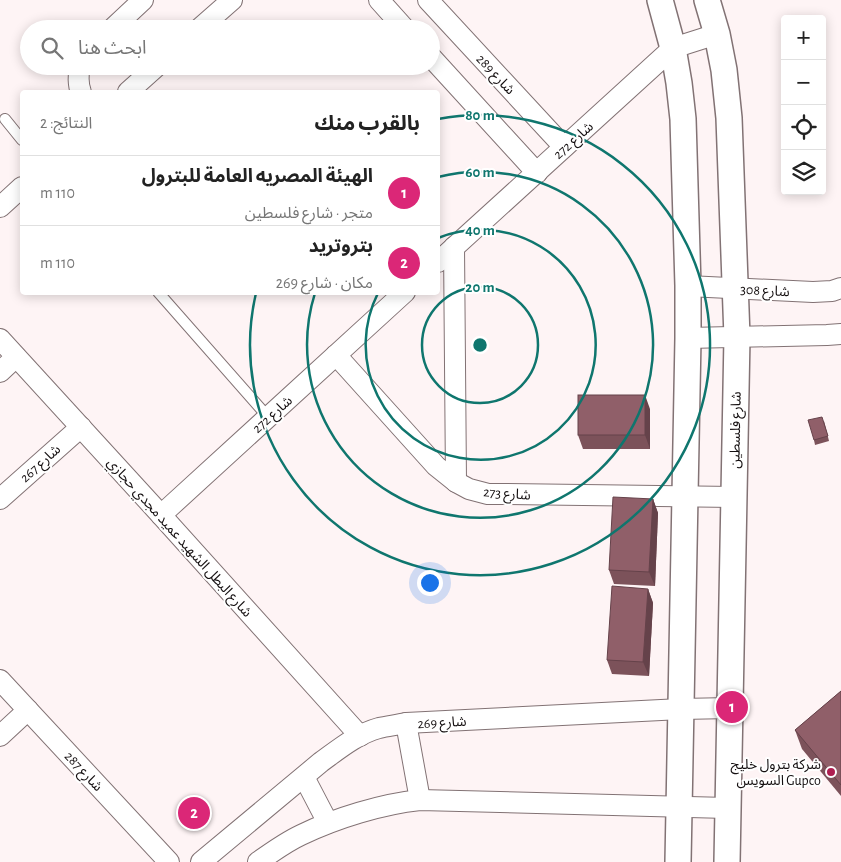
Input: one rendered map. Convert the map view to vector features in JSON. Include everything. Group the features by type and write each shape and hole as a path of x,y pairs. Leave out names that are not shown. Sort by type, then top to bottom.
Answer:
{"street":[{"path":"122,20 143,0"},
{"path":"209,20 232,0"},
{"path":"379,0 398,20"},
{"name":"شارع 289","path":"428,0 564,147"},
{"path":"660,0 673,48 679,83 688,286 678,862"},
{"name":"شارع فلسطين","path":"706,0 717,34 730,118 737,337 727,862"},
{"name":"شارع 272","path":"440,260 673,48 717,34"},
{"path":"440,67 537,172"},
{"path":"78,75 80,90"},
{"path":"130,90 147,75"},
{"path":"0,207 20,189"},
{"path":"454,247 456,482"},
{"name":"شارع 308","path":"688,286 813,292 832,291 841,288"},
{"name":"شارع 272","path":"161,515 402,295"},
{"path":"688,338 841,334"},
{"name":"شارع البطل الشهيد عميد مجدي حجازي","path":"0,339 360,736"},
{"name":"شارع 273","path":"336,355 436,466 456,482 469,488 488,494 734,496"},
{"path":"0,372 16,357"},
{"name":"شارع 267","path":"0,500 81,428"},
{"name":"شارع 287","path":"0,680 169,862"},
{"name":"شارع 269","path":"201,862 334,752 360,736 378,728 406,724 730,708"},
{"path":"0,736 28,710"},
{"path":"406,724 420,800"},
{"path":"304,777 328,823"},
{"path":"258,862 300,835 328,823 398,802 420,800 728,808"}],"lane":[{"path":"4,119 20,138"},
{"path":"161,295 268,418"}],"building":[{"path":"578,395 645,395 645,435 578,435"},
{"path":"822,417 828,436 814,440 808,420"},
{"path":"613,497 653,499 649,572 609,570"},
{"path":"612,586 648,589 643,662 607,660"},
{"path":"841,691 841,785 795,730"}],"place":[{"name":"الهيئة المصريه العامة للبترول","path":"732,707"},
{"name":"شركة بترول خليج السويس Gupco","path":"831,772"},
{"name":"بتروتريد","path":"194,813"}]}
